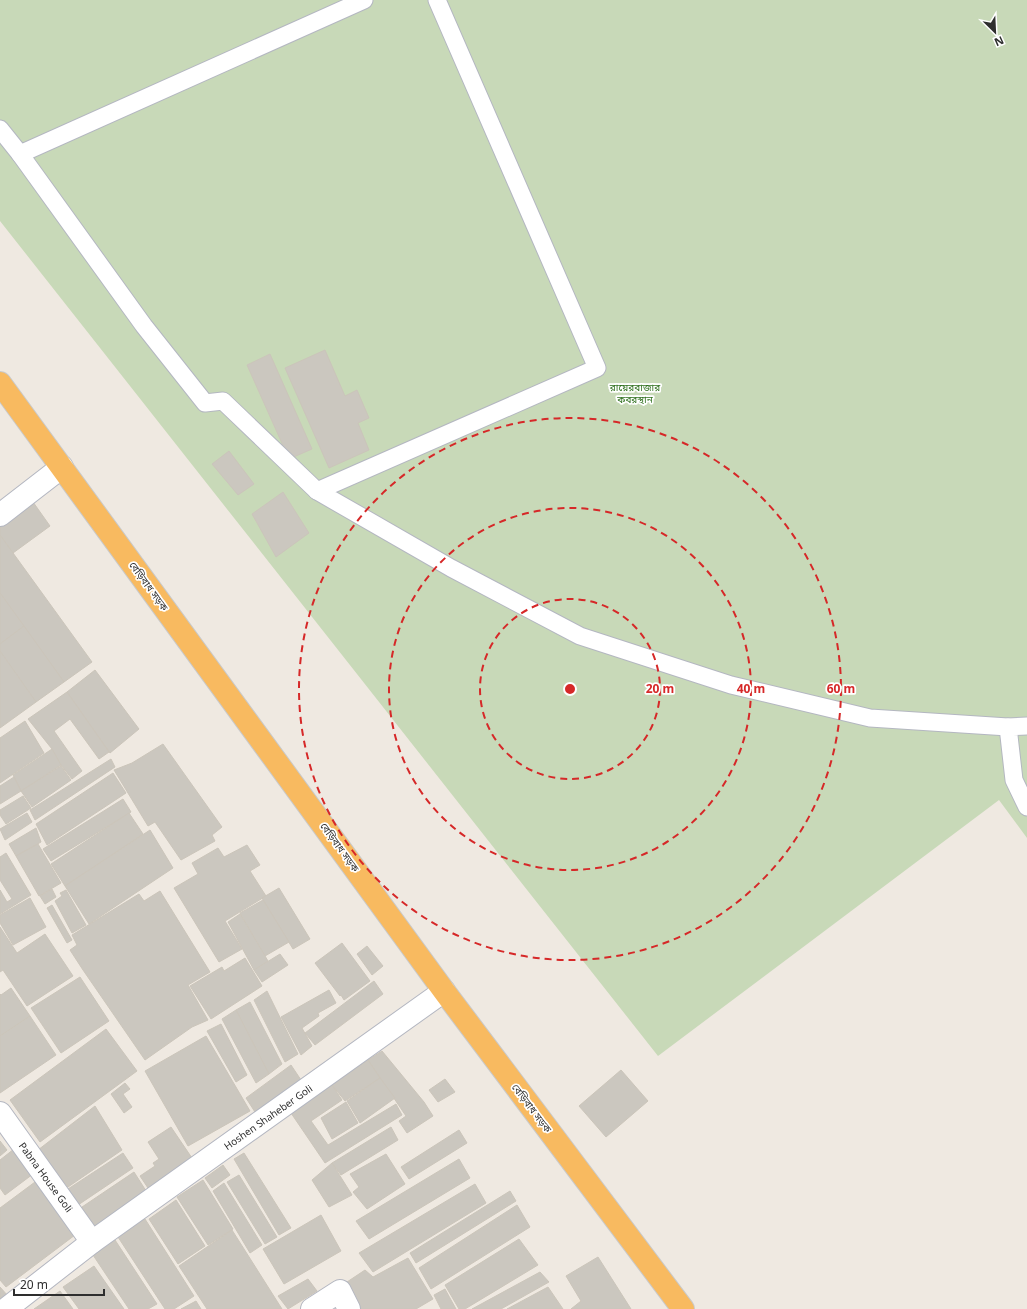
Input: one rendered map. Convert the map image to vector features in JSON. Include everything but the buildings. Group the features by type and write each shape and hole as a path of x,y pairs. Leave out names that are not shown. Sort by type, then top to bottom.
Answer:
{"highway":[{"name":"বেড়িবাধ সড়ক","path":"0,383 444,991 681,1308"}],"street":[{"path":"0,515 62,466"},
{"name":"Hoshen Shaheber Goli","path":"6,1309 92,1242 444,991"},
{"name":"Pabna House Goli","path":"2,1118 92,1242"},
{"path":"312,1309 340,1291 349,1309"}],"lane":[{"path":"20,154 364,0"},
{"path":"317,491 597,368 437,0"},
{"path":"0,129 20,154 144,326 205,403 223,401 317,491 451,568 580,636 731,685 870,718 1008,727 1027,726"},
{"path":"1008,727 1014,780 1027,807"}],"green space":[{"name":"রায়েরবাজার কবরস্থান","path":"0,0 1027,0 1027,838 999,800 658,1056 0,221"}]}
